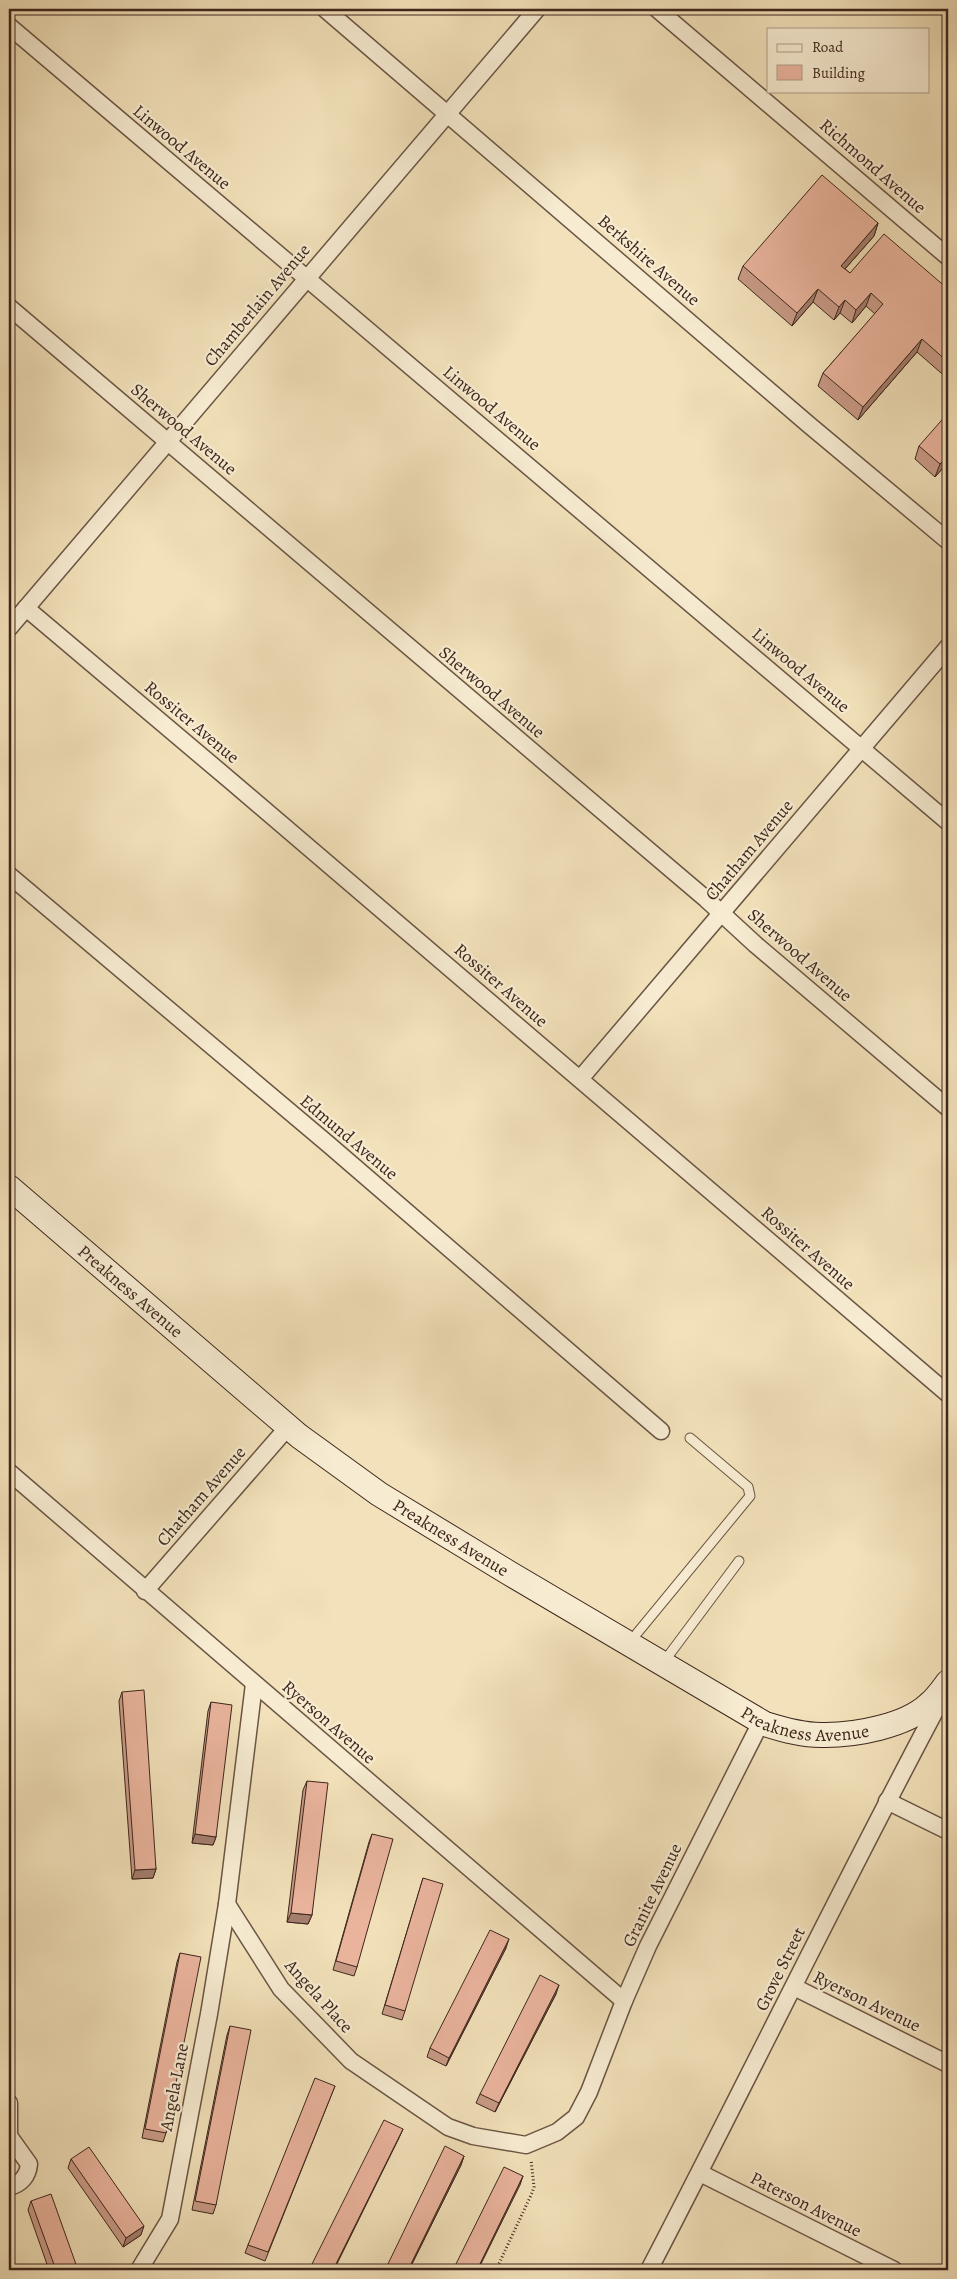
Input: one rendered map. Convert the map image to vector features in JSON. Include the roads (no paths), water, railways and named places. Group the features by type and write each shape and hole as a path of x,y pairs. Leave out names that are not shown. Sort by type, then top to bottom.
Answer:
{"main road":[{"name":"Preakness Avenue","path":"9,1187 288,1427 379,1494 761,1722 792,1732 825,1735 868,1730 913,1716 927,1706 948,1682"}],"street":[{"name":"Berkshire Avenue","path":"325,9 808,424 948,541"},
{"name":"Chamberlain Avenue","path":"9,628 537,9"},
{"name":"Richmond Avenue","path":"657,9 948,257"},
{"name":"Linwood Avenue","path":"9,26 948,822"},
{"name":"Sherwood Avenue","path":"9,307 722,913 763,951 948,1108"},
{"name":"Rossiter Avenue","path":"26,608 948,1394"},
{"name":"Chatham Avenue","path":"580,1079 948,647"},
{"name":"Edmund Avenue","path":"9,875 335,1150 661,1431"},
{"name":"Chatham Avenue","path":"145,1591 288,1427"},
{"name":"Ryerson Avenue","path":"9,1472 145,1591 624,2000"},
{"path":"227,1904 254,1684"},
{"name":"Grove Street","path":"650,2270 887,1800 948,1686"},
{"name":"Granite Avenue","path":"589,2092 624,2000 648,1946 761,1722"},
{"path":"887,1800 948,1831"},
{"name":"Angela Place","path":"227,1904 281,1989 351,2062 448,2127 473,2136 526,2145 557,2132 576,2117 589,2092"},
{"name":"Angela Lane","path":"139,2270 170,2219 209,2014 227,1904"},
{"name":"Ryerson Avenue","path":"794,1987 948,2064"},
{"path":"9,2103 9,2136 29,2164 26,2176 19,2183 9,2187"},
{"name":"Paterson Avenue","path":"700,2173 894,2270"}],"lane":[{"path":"629,1644 750,1496 748,1487 690,1438"},
{"path":"663,1663 739,1561"}]}
